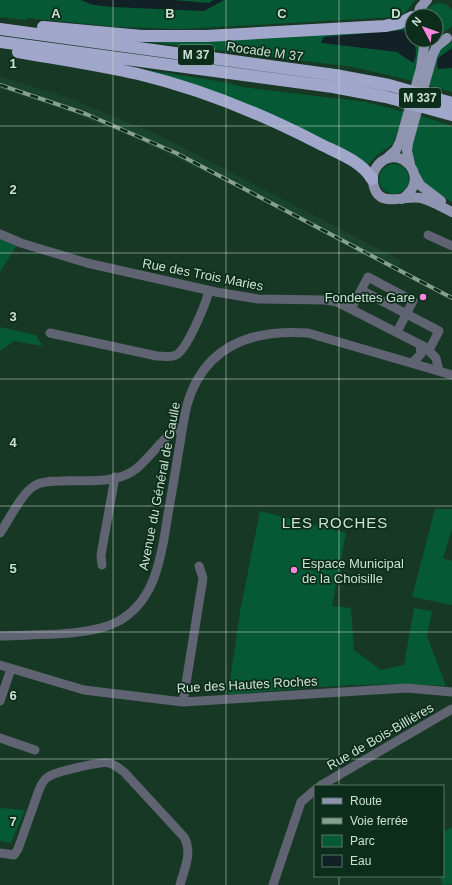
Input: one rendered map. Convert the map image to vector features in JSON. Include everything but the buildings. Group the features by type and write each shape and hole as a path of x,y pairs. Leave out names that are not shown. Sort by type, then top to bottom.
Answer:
{"highway":[{"path":"1,29 16,25 142,36 206,36 385,26 404,21"},
{"name":"Rocade M 37","path":"1,29 267,65 389,85 448,101"},
{"path":"0,42 10,50 138,74 224,100 296,132 352,160 368,172 372,179"},
{"name":"Rocade M 37","path":"0,42 318,85 386,97 447,114"}],"main road":[{"name":"M 337","path":"410,164 407,151 408,143 430,63 437,46 450,37"},
{"name":"M 337","path":"386,159 396,150 400,142 424,56 424,48"},
{"path":"452,206 425,190 415,176 410,164 398,158 386,159 376,167 372,179 377,192 382,197 388,200 414,198 424,199 452,212"},
{"path":"402,199 413,189 415,176"}],"street":[{"name":"Rue des Trois Maries","path":"0,234 13,240 87,263 209,291 258,299 326,300 351,308 429,350"},
{"path":"428,235 452,246"},
{"path":"351,308 368,277 413,301 396,332"},
{"path":"361,290 439,331 429,350 436,358 439,371"},
{"path":"50,333 157,356 175,356 180,353 187,341 202,312 209,291"},
{"name":"Avenue du Général de Gaulle","path":"0,636 72,632 99,628 123,618 145,598 151,587 160,558 188,404 197,382 206,368 232,345 260,334 283,331 308,333 452,375"},
{"path":"412,363 421,354 420,345"},
{"path":"0,533 27,492 35,485 51,481 125,476 134,471 172,431 183,427"},
{"path":"102,565 101,555 115,477"},
{"path":"183,702 203,578 198,566"},
{"name":"Rue des Hautes Roches","path":"0,665 84,690 183,702 407,688 452,692"},
{"path":"0,701 11,668"},
{"name":"Rue de Bois-Billières","path":"322,785 452,709"},
{"path":"0,738 35,750"},
{"path":"0,853 14,855 18,849 39,790 43,781 48,776 107,762 116,766 125,773 184,837 188,844 189,853 180,885"},
{"path":"273,885 298,808 301,802 314,791"}],"shaded area":[{"path":"0,76 69,98 159,135 402,261 395,271 243,191 137,139 60,108 0,89"}],"green space":[{"path":"0,0 415,0 409,8 404,8 404,13 395,17 181,29 119,27 27,18 26,20 0,17"},
{"path":"437,3 446,4 452,10 452,25 449,29 444,32 444,8 427,8"},
{"path":"404,22 404,48 419,48 419,50 413,81 353,67 142,41"},
{"path":"452,41 452,92 427,85 438,50 444,48 444,46"},
{"path":"147,70 229,83 242,87 366,102 404,112 393,144 377,155 368,165"},
{"path":"417,115 452,126 452,202 432,191 422,183 410,148"},
{"path":"394,164 405,168 409,179 405,190 394,194 383,190 379,179 383,168"},
{"path":"0,235 17,245 0,272"},
{"path":"0,327 36,335 42,346 14,341 0,351"},
{"path":"435,509 452,509 452,529 443,558 452,561 452,605 412,597"},
{"name":"Espace Municipal de la Choisille","path":"260,511 346,533 332,606 351,608 354,650 381,670 404,665 414,608 432,611 427,636 446,686 392,684 364,685 228,695 240,612"},
{"path":"0,808 25,810 11,843 0,841"},
{"path":"452,827 452,884 443,885 440,877 444,877 444,831"}],"water":[{"path":"81,0 173,0 209,3 213,0 224,0 204,11 113,7 93,5"},
{"path":"403,30 404,48 416,48 416,55 413,63 397,52 322,43 321,42 324,37"},
{"path":"452,48 452,68 438,69 438,58"}],"railway":[{"path":"0,85 86,114 176,153 452,298"}],"place":[{"name":"Fondettes Gare","path":"423,297"},
{"name":"Espace Municipal de la Choisille","path":"294,570"}],"district":[{"name":"LES ROCHES","path":"335,523"}]}
